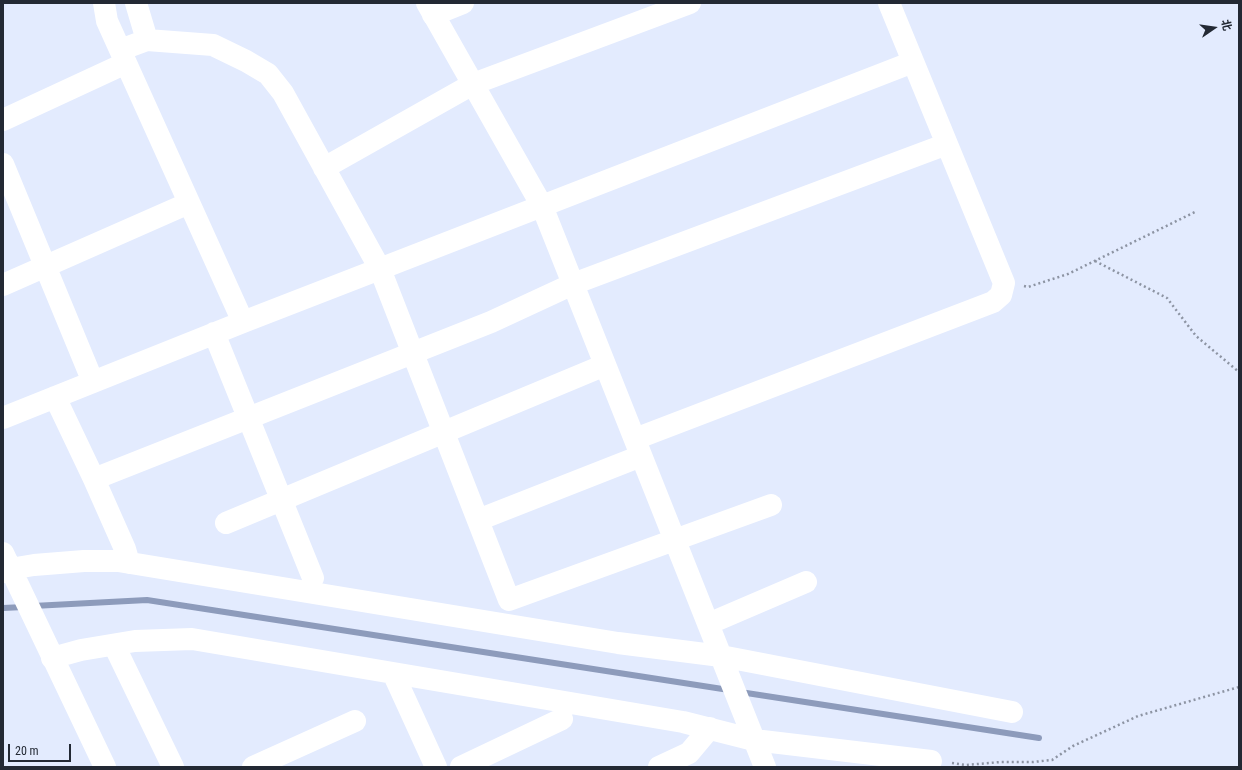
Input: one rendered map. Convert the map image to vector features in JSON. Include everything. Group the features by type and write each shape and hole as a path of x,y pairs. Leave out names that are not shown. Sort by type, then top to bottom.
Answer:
{"street":[{"path":"104,3 107,21 243,322"},
{"path":"136,3 147,40"},
{"path":"463,3 430,9 542,206 765,767"},
{"path":"324,168 473,84 690,3"},
{"path":"478,520 638,447 993,302 1001,295 1004,283 889,3"},
{"path":"3,120 123,56 147,40 213,45 246,61 268,74 283,92 380,269 509,600 771,505"},
{"path":"3,418 214,333 913,62"},
{"path":"94,479 491,322 572,284 947,144"},
{"path":"3,164 93,382"},
{"path":"3,285 189,203"},
{"path":"214,333 313,578"},
{"path":"226,523 605,365"},
{"path":"55,397 94,479 129,563"},
{"path":"105,767 34,618 7,567 118,561 722,660 1012,712"},
{"path":"708,624 806,582"},
{"path":"52,658 81,650 135,641 192,639 683,722 710,728 751,731 931,761"},
{"path":"114,644 173,767"},
{"path":"393,673 436,767"},
{"path":"461,767 562,719"},
{"path":"253,767 355,721"},
{"path":"659,767 689,753 710,728"}],"path":[{"path":"1004,283 1028,287 1068,274 1195,212"},
{"path":"1094,261 1167,298 1196,336 1239,372"},
{"path":"931,761 966,764 1052,760 1073,746 1138,716 1239,687"}],"waterway":[{"path":"33,606 147,600 729,690"},
{"path":"3,608 24,607"},
{"path":"740,692 1039,738"}]}
